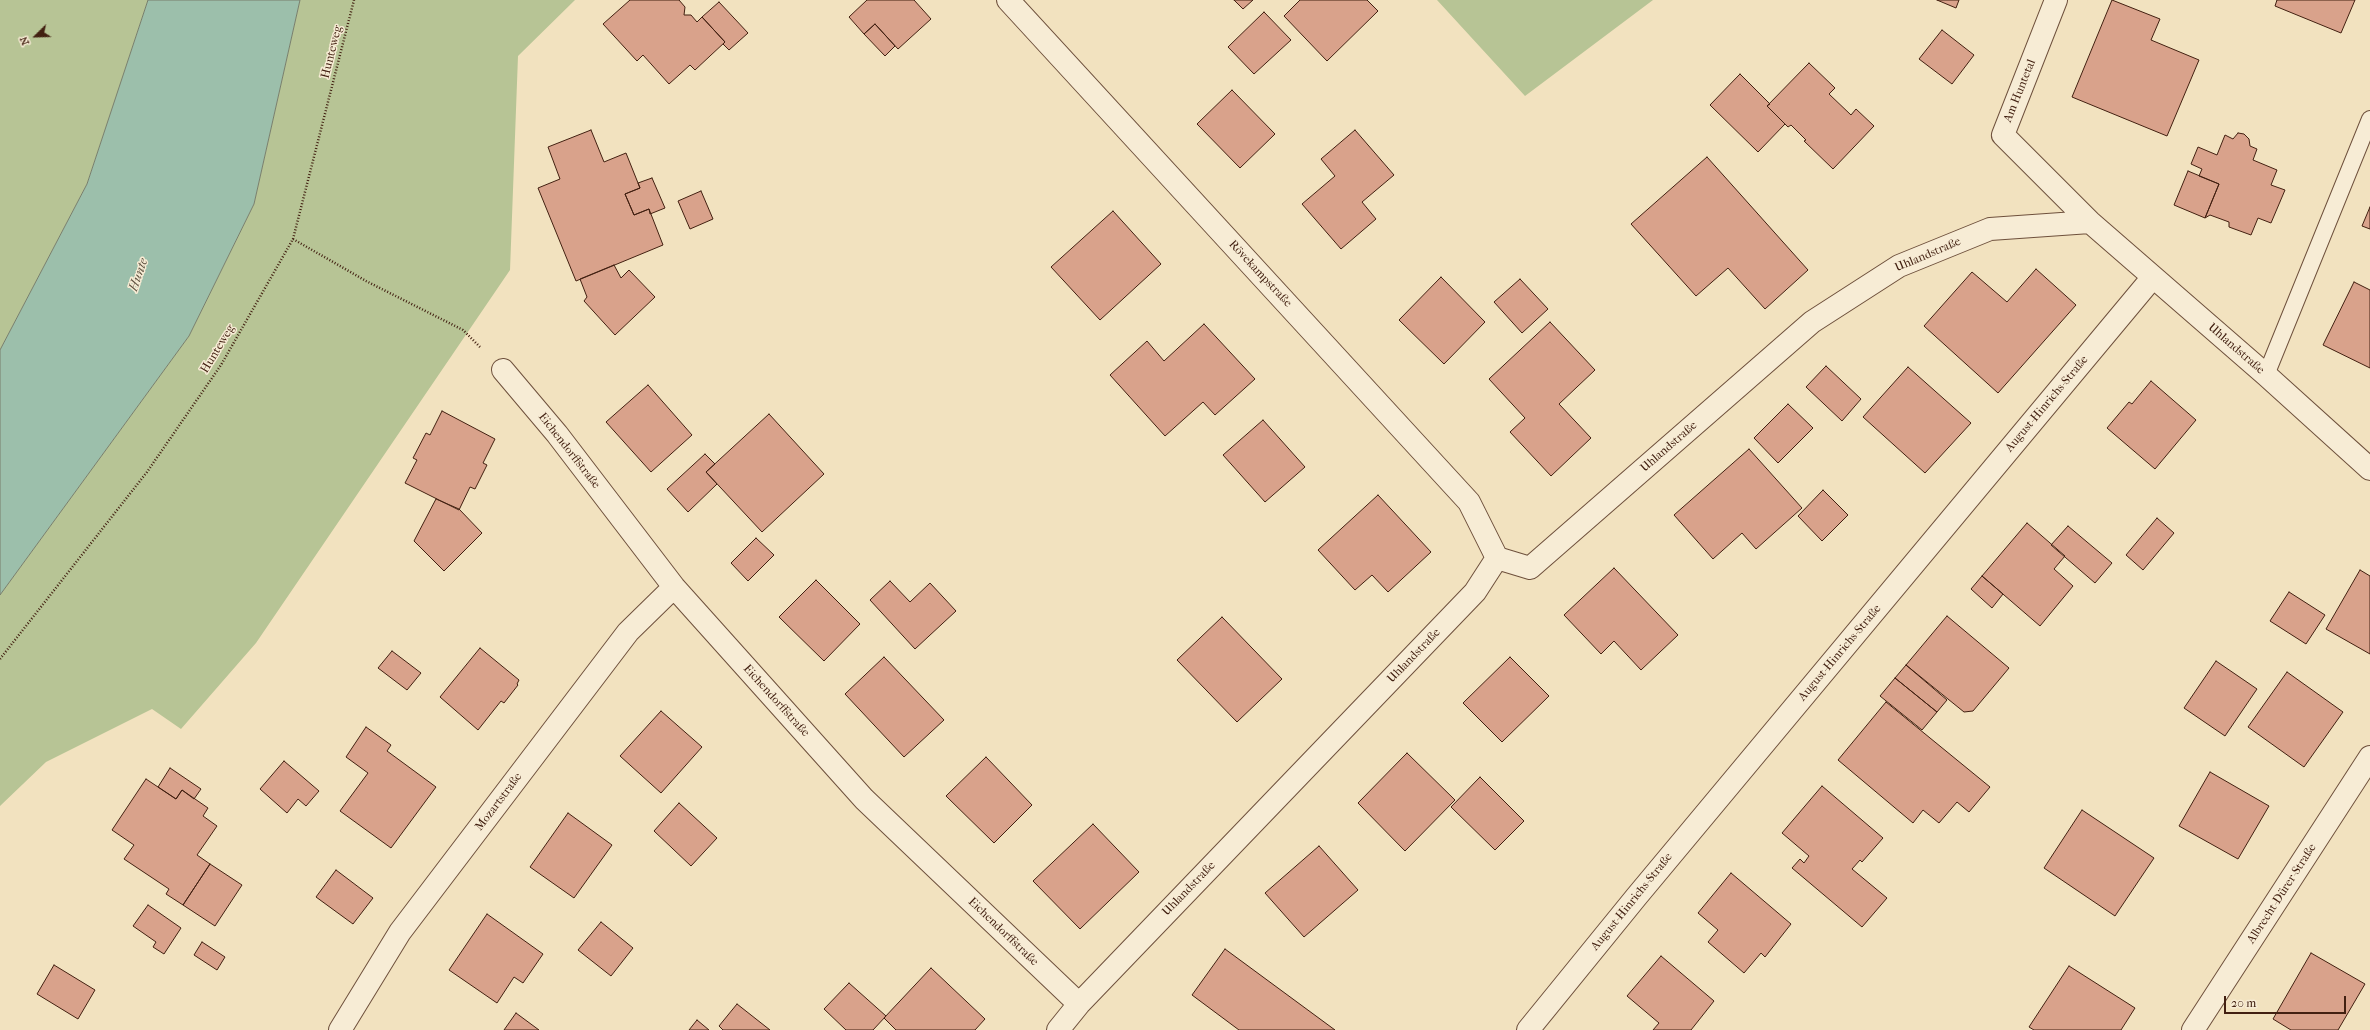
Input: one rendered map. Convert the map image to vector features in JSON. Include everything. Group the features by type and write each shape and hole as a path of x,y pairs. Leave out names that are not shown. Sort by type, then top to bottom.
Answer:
{"street":[{"name":"Rövekampstraße","path":"1008,0 1469,502 1497,558"},
{"name":"Am Huntetal","path":"2056,0 2002,135 2090,222"},
{"name":"Uhlandstraße","path":"1058,1030 1079,1004 1475,592 1497,558 1530,568 1812,322 1899,266 1990,229 2090,222 2266,375 2370,469"},
{"name":"August-Hinrichs-Straße","path":"1528,1030 1636,896 2153,277"},
{"name":"Eichendorffstraße","path":"503,370 557,434 674,587 864,800 1079,1004"},
{"name":"Mozartstraße","path":"340,1030 400,932 628,632 674,587"},
{"name":"Albrecht-Dürer-Straße","path":"2193,1030 2370,757"}],"lane":[{"path":"2266,375 2370,119"}],"path":[{"name":"Hunteweg","path":"0,659 155,460 221,365 293,239 354,0"},
{"path":"293,239 366,281 463,330 503,370"}],"shaded area":[{"path":"0,0 148,0 87,184 0,350"},
{"path":"300,0 575,0 518,56 510,270 256,643 181,729 152,709 46,762 0,806 0,595 189,336 254,204"},
{"path":"1437,0 1653,0 1525,96"}],"water":[{"name":"Hunte","path":"148,0 300,0 254,204 189,336 0,595 0,350 87,184"}],"building":[{"path":"630,0 679,0 685,7 684,15 691,15 697,22 702,17 725,42 695,70 690,65 669,84 643,55 637,61 603,24"},
{"path":"867,0 914,0 931,19 898,49 875,24 864,34 849,17"},
{"path":"1234,0 1253,0 1243,9"},
{"path":"1300,0 1367,0 1378,11 1327,61 1284,16"},
{"path":"1937,0 1959,0 1956,8"},
{"path":"2112,0 2160,19 2151,40 2199,60 2167,136 2072,97"},
{"path":"2277,0 2355,0 2341,33 2275,6"},
{"path":"719,2 748,33 729,50 723,44 725,42 702,17"},
{"path":"1264,12 1291,40 1254,74 1228,47"},
{"path":"875,24 895,46 885,56 864,34"},
{"path":"1942,30 1974,55 1952,84 1919,59"},
{"path":"1809,63 1835,88 1829,94 1851,115 1856,109 1874,126 1833,169 1804,141 1806,140 1791,125 1788,127 1767,106"},
{"path":"1740,74 1770,104 1767,106 1785,124 1758,152 1710,105"},
{"path":"1232,90 1275,134 1240,168 1197,124"},
{"path":"591,130 604,162 626,153 640,188 625,194 634,215 649,209 663,245 576,281 538,188 560,179 548,147"},
{"path":"1355,130 1394,175 1362,202 1376,219 1341,249 1302,204 1335,176 1321,159"},
{"path":"2238,133 2244,134 2249,139 2250,146 2257,149 2253,160 2277,170 2271,185 2285,190 2271,223 2258,218 2251,235 2229,227 2229,222 2210,215 2205,218 2219,184 2199,176 2202,169 2191,164 2198,147 2217,155 2225,135 2233,139"},
{"path":"1707,157 1808,270 1765,309 1728,268 1696,296 1631,224"},
{"path":"2188,171 2219,184 2205,218 2174,205"},
{"path":"652,178 665,208 650,214 649,209 634,215 625,194 640,188 638,183"},
{"path":"701,191 713,219 690,229 678,201"},
{"path":"2370,207 2370,229 2362,226"},
{"path":"1113,211 1161,264 1100,320 1051,267"},
{"path":"614,265 621,278 629,270 655,297 615,335 584,301 587,297 580,279"},
{"path":"2036,269 2076,305 1998,393 1924,326 1972,272 2007,302"},
{"path":"1441,277 1485,322 1444,364 1399,320"},
{"path":"1520,279 1548,309 1522,333 1494,302"},
{"path":"2354,282 2370,290 2370,368 2323,345"},
{"path":"1550,322 1595,370 1559,404 1591,438 1551,476 1510,432 1525,418 1489,379"},
{"path":"1204,324 1255,379 1215,415 1203,402 1165,436 1110,375 1147,341 1164,361"},
{"path":"1826,366 1861,399 1842,421 1806,387"},
{"path":"1908,367 1971,423 1925,473 1863,417"},
{"path":"2151,381 2196,420 2155,469 2107,428 2129,402 2132,404"},
{"path":"648,385 692,435 651,472 606,422"},
{"path":"1788,404 1813,428 1778,463 1754,438"},
{"path":"442,411 495,439 483,463 487,465 475,489 470,487 459,510 405,483 417,460 413,458 426,433 430,435"},
{"path":"769,414 824,474 762,532 706,472"},
{"path":"1263,420 1305,467 1265,502 1223,455"},
{"path":"1749,449 1802,508 1756,549 1742,533 1713,559 1674,515"},
{"path":"705,454 715,464 706,472 717,484 688,512 667,489"},
{"path":"1823,490 1848,515 1822,541 1798,516"},
{"path":"1378,495 1431,552 1388,592 1372,575 1355,590 1318,550"},
{"path":"436,499 459,509 482,533 444,571 414,541"},
{"path":"2157,518 2174,533 2143,570 2126,555"},
{"path":"2027,523 2065,556 2054,569 2073,586 2040,626 1982,576"},
{"path":"2068,526 2112,563 2095,583 2051,545"},
{"path":"756,538 774,555 748,581 731,563"},
{"path":"1614,568 1678,635 1641,670 1614,641 1601,654 1564,615"},
{"path":"2360,570 2370,576 2370,654 2326,629"},
{"path":"1982,576 2003,594 1992,608 1971,589"},
{"path":"816,580 860,624 824,661 779,617"},
{"path":"890,581 910,602 930,583 956,611 915,649 870,600"},
{"path":"2289,592 2325,615 2306,644 2270,621"},
{"path":"1947,616 2009,668 1973,711 1964,712 1906,665"},
{"path":"1222,617 1282,679 1237,722 1177,660"},
{"path":"480,648 519,680 518,685 504,703 501,701 478,730 440,697"},
{"path":"392,651 421,673 407,690 378,668"},
{"path":"884,657 944,720 904,757 845,694"},
{"path":"1510,657 1549,696 1502,742 1463,703"},
{"path":"2216,661 2257,689 2225,736 2184,708"},
{"path":"1906,665 1947,700 1937,712 1895,678"},
{"path":"2287,672 2343,712 2304,767 2248,727"},
{"path":"1895,678 1937,712 1922,730 1880,696"},
{"path":"1886,702 1990,787 1969,812 1957,802 1939,823 1923,810 1913,823 1838,760"},
{"path":"661,711 702,747 661,793 620,756"},
{"path":"366,727 391,745 387,751 436,787 391,848 340,811 368,773 346,757"},
{"path":"1407,753 1455,800 1405,851 1358,803"},
{"path":"986,757 1032,805 994,843 946,796"},
{"path":"284,761 319,791 306,806 298,799 287,813 260,789"},
{"path":"170,768 201,789 194,799 182,790 176,799 158,787"},
{"path":"2210,772 2269,806 2238,859 2179,826"},
{"path":"1480,777 1524,821 1495,850 1451,807"},
{"path":"146,779 176,799 182,790 208,808 203,816 217,826 197,855 210,864 183,905 166,894 169,889 124,859 134,845 112,830"},
{"path":"1822,786 1883,838 1862,862 1860,860 1852,869 1887,898 1862,927 1792,868 1800,859 1804,863 1809,856 1782,833"},
{"path":"679,803 717,838 691,866 654,831"},
{"path":"2082,810 2154,858 2115,916 2044,868"},
{"path":"568,813 612,845 574,898 530,867"},
{"path":"1093,824 1139,872 1080,929 1033,881"},
{"path":"1319,846 1358,890 1304,937 1265,893"},
{"path":"210,864 242,885 215,926 183,905"},
{"path":"336,870 373,898 353,924 316,897"},
{"path":"1731,873 1791,924 1765,957 1761,953 1744,973 1708,942 1718,930 1698,913"},
{"path":"148,905 181,928 164,954 153,947 156,942 133,926"},
{"path":"487,914 543,954 523,983 514,977 497,1003 449,970"},
{"path":"601,922 633,948 611,976 578,950"},
{"path":"202,942 225,957 217,970 194,955"},
{"path":"1225,949 1335,1030 1239,1030 1192,995"},
{"path":"2311,953 2365,984 2338,1030 2291,1030 2273,1019"},
{"path":"1661,956 1714,1001 1691,1030 1653,1030 1659,1023 1627,996"},
{"path":"54,965 95,990 78,1019 37,994"},
{"path":"2069,966 2135,1008 2121,1030 2034,1030 2029,1027"},
{"path":"931,968 985,1019 975,1030 896,1030 884,1018"},
{"path":"849,983 886,1016 873,1030 846,1030 824,1009"},
{"path":"737,1004 770,1030 723,1030 719,1026"},
{"path":"516,1013 539,1030 504,1030"},
{"path":"697,1020 709,1030 689,1030"}]}
